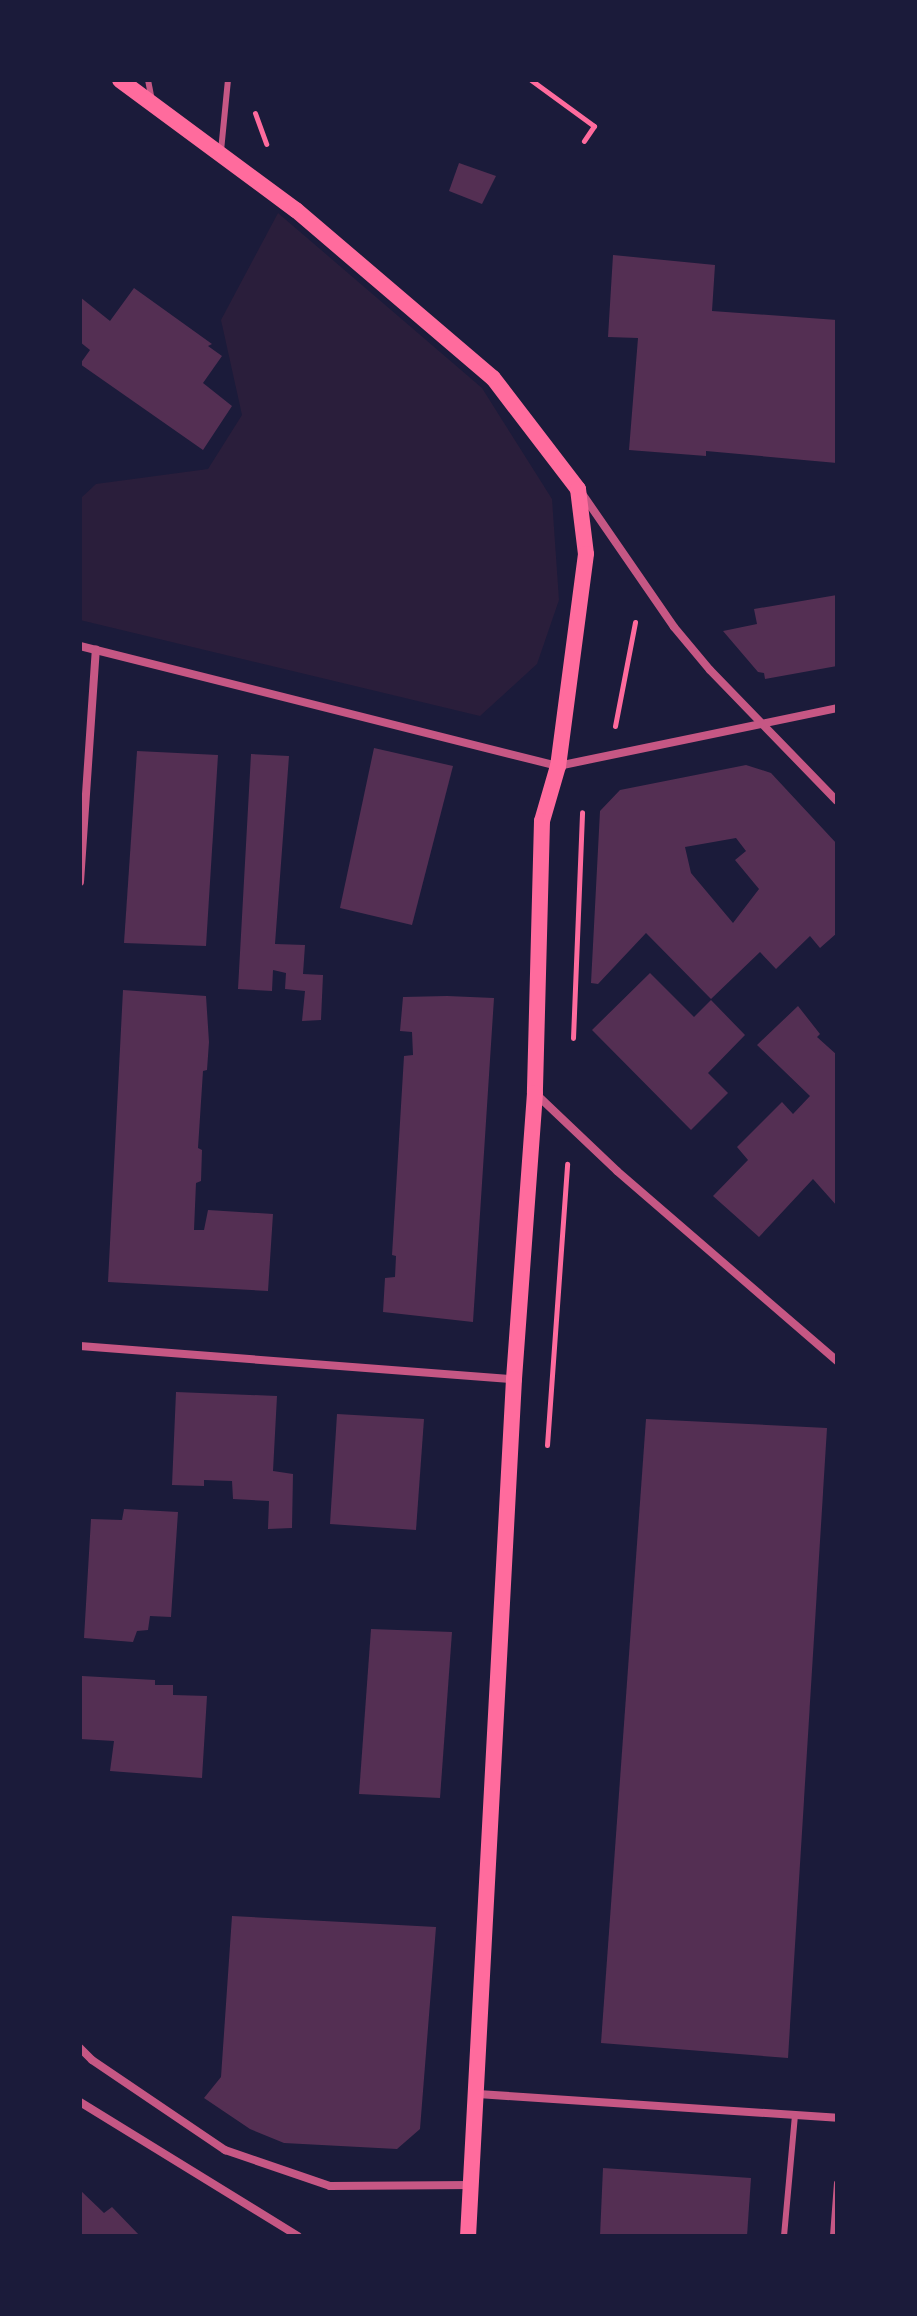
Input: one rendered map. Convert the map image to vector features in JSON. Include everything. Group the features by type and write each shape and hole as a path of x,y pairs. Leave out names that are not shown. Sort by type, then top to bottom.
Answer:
{"main road":[{"path":"120,80 296,210 493,378 578,489 586,554 558,766 542,821 535,1093 514,1379 468,2236"}],"street":[{"path":"578,489 674,627 710,670 837,801"},
{"path":"80,646 558,766 837,708"},
{"path":"80,882 96,650"},
{"path":"535,1093 617,1171 837,1361"},
{"path":"80,1346 514,1379"},
{"path":"80,2048 92,2060 225,2150 330,2186 472,2185"},
{"path":"478,2094 837,2118"},
{"path":"80,2102 298,2236"}],"lane":[{"path":"148,80 152,104"},
{"path":"221,155 228,80"},
{"path":"784,2236 795,2116"},
{"path":"833,2236 837,2183"}],"path":[{"path":"531,80 594,126 584,141"}],"shaded area":[{"path":"278,213 482,388 552,499 559,600 537,664 480,716 80,620 80,499 96,484 208,469 242,415 221,320"}],"building":[{"path":"459,163 496,176 482,204 449,191"},
{"path":"613,255 715,265 712,311 837,320 837,463 706,451 706,456 629,450 638,338 608,337"},
{"path":"134,288 212,344 208,346 222,356 203,383 232,406 203,450 80,364 90,350 80,342 80,297 110,321"},
{"path":"837,595 837,666 765,679 764,673 758,672 723,631 757,624 754,609"},
{"path":"374,748 453,766 412,925 340,908"},
{"path":"137,751 218,755 206,946 124,943"},
{"path":"251,754 289,756 275,944 305,945 303,974 323,975 321,1020 302,1021 305,991 285,989 286,973 273,970 272,991 238,989"},
{"path":"746,765 771,773 837,844 837,933 820,948 810,936 776,969 760,952 711,999 646,933 598,984 591,983 600,811 620,790","holes":["736,838 746,851 735,860 759,889 733,923 691,873 685,847"]},
{"path":"650,973 694,1017 711,1000 745,1035 708,1073 728,1093 691,1130 592,1030"},
{"path":"123,990 206,996 209,1042 207,1070 203,1071 198,1148 202,1150 201,1181 196,1183 194,1230 204,1230 208,1210 273,1214 268,1291 108,1282"},
{"path":"403,997 494,998 473,1322 383,1312 385,1278 395,1277 396,1256 392,1255 404,1056 413,1055 412,1032 400,1031"},
{"path":"798,1006 820,1034 817,1037 837,1055 837,1206 813,1179 759,1237 713,1196 748,1160 737,1147 782,1102 793,1114 810,1096 757,1045"},
{"path":"176,1392 277,1396 273,1471 293,1474 292,1528 268,1529 269,1501 233,1499 232,1481 204,1480 204,1486 172,1485"},
{"path":"337,1414 424,1419 416,1530 330,1524"},
{"path":"646,1419 827,1428 788,2058 601,2043"},
{"path":"124,1509 178,1512 171,1617 150,1616 148,1630 137,1631 133,1642 84,1638 91,1519 122,1520"},
{"path":"371,1629 452,1632 440,1798 359,1794"},
{"path":"82,1676 155,1680 155,1685 173,1685 173,1695 207,1696 202,1778 110,1771 114,1741 80,1739"},
{"path":"232,1916 436,1927 420,2129 397,2149 284,2143 250,2129 204,2098 221,2077"},
{"path":"603,2168 751,2178 747,2236 600,2236"},
{"path":"80,2190 104,2213 112,2207 140,2236 80,2236"}]}
